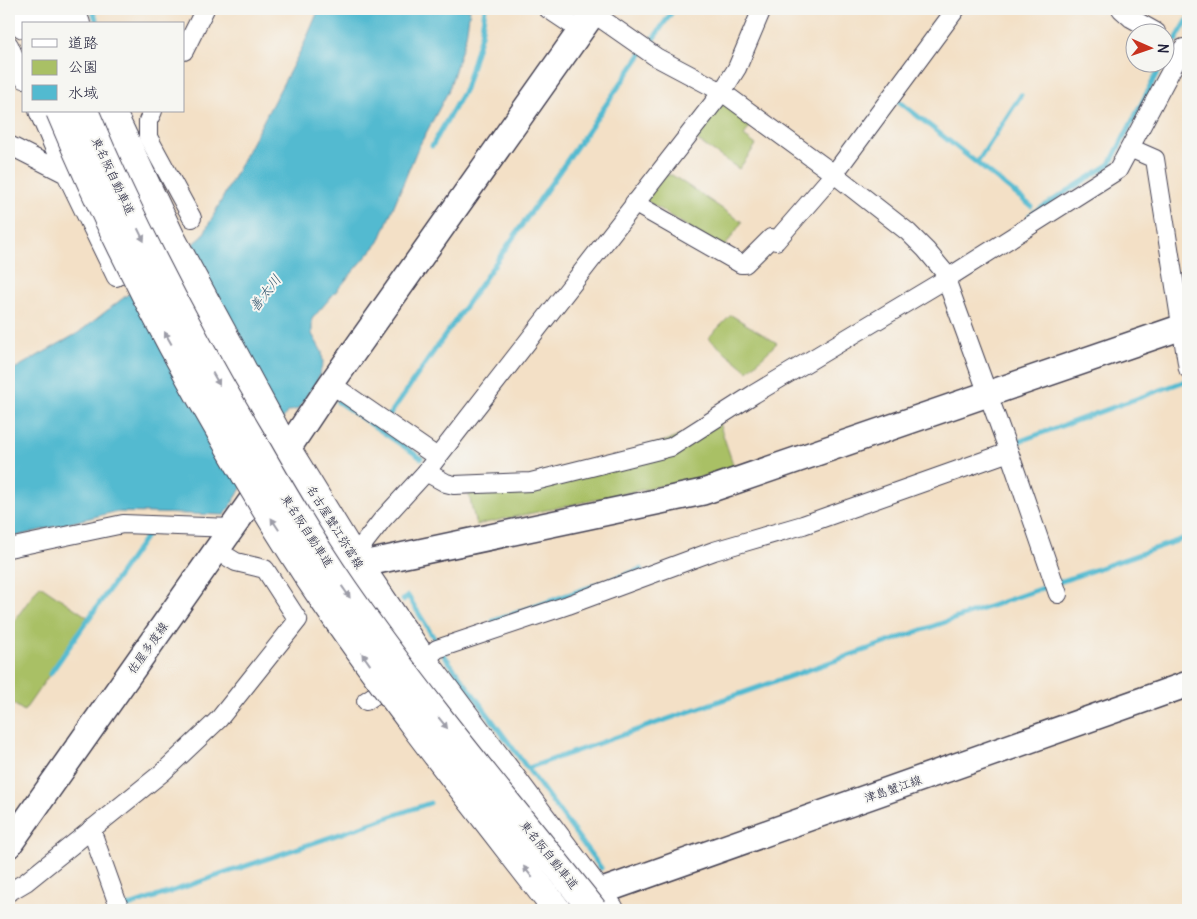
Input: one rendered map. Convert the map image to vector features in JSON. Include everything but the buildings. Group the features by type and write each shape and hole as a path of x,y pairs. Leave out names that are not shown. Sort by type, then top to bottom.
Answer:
{"main road":[{"path":"17,9 23,22"},
{"path":"42,9 47,22"},
{"path":"70,9 75,22"},
{"name":"東名阪自動車道","path":"60,112 78,154 148,302 208,411 266,510 326,602 396,701 557,910"},
{"name":"東名阪自動車道","path":"84,112 98,145 168,291 226,398 295,514 343,588 413,686 600,905"},
{"name":"名古屋蟹江弥富線","path":"111,112 172,238 281,440 356,561 424,662 600,905"}],"street":[{"path":"185,49 205,9"},
{"path":"548,9 590,18 656,57 722,92 834,174 908,232 944,274 1056,588"},
{"path":"356,561 382,520 426,472 722,92 737,68 762,9"},
{"path":"634,203 741,264 745,264 771,238 776,241 834,174 956,9"},
{"path":"1121,9 1138,22"},
{"name":"佐屋多度線","path":"9,845 232,528 281,440 331,384 590,18"},
{"path":"9,45 22,74"},
{"path":"426,472 446,483 454,485 531,482 671,447 944,274 1118,170 1130,148 1161,72"},
{"path":"38,112 65,173 116,277"},
{"path":"153,112 148,122 148,137 192,218"},
{"path":"9,144 65,173"},
{"path":"1130,148 1155,159 1185,326 1188,369"},
{"path":"356,561 703,492 1185,326"},
{"path":"331,384 437,457"},
{"path":"366,700 424,662 437,649 568,605 714,551 803,525 1006,445"},
{"path":"9,548 123,524 232,528"},
{"path":"9,892 26,882 163,772 219,720 298,620 265,569 236,562 216,550"},
{"name":"津島蟹江線","path":"600,905 1188,684"},
{"path":"92,829 120,910"},
{"path":"548,910 600,905"}],"green space":[{"path":"725,100 754,119 744,136 756,145 739,169 695,139"},
{"path":"666,175 672,175 742,222 723,249 645,200"},
{"path":"731,315 777,343 748,371 708,338"},
{"path":"719,423 734,467 698,478 476,525 468,491 533,485"},
{"path":"40,585 89,618 24,711 9,701 9,628"}],"water":[{"name":"善太川","path":"319,9 470,9 466,36 448,92 417,150 379,242 312,319 312,334 322,352 323,363 318,379 298,409 287,412 225,515 114,512 9,538 9,372 78,333 202,237 304,44"}],"waterway":[{"path":"92,9 97,22"},
{"path":"432,146 465,89 481,35 485,9"},
{"path":"649,45 674,9"},
{"path":"1174,43 1188,19"},
{"path":"388,417 642,53"},
{"path":"1030,215 1110,164 1158,72"},
{"path":"977,163 1021,95"},
{"path":"896,99 1031,206"},
{"path":"1009,445 1188,380"},
{"path":"338,402 421,458"},
{"path":"50,674 147,535"},
{"path":"528,768 1188,537"},
{"path":"493,621 641,569"},
{"path":"403,600 408,596 437,643"},
{"path":"444,655 601,868"},
{"path":"126,907 430,803"}]}
